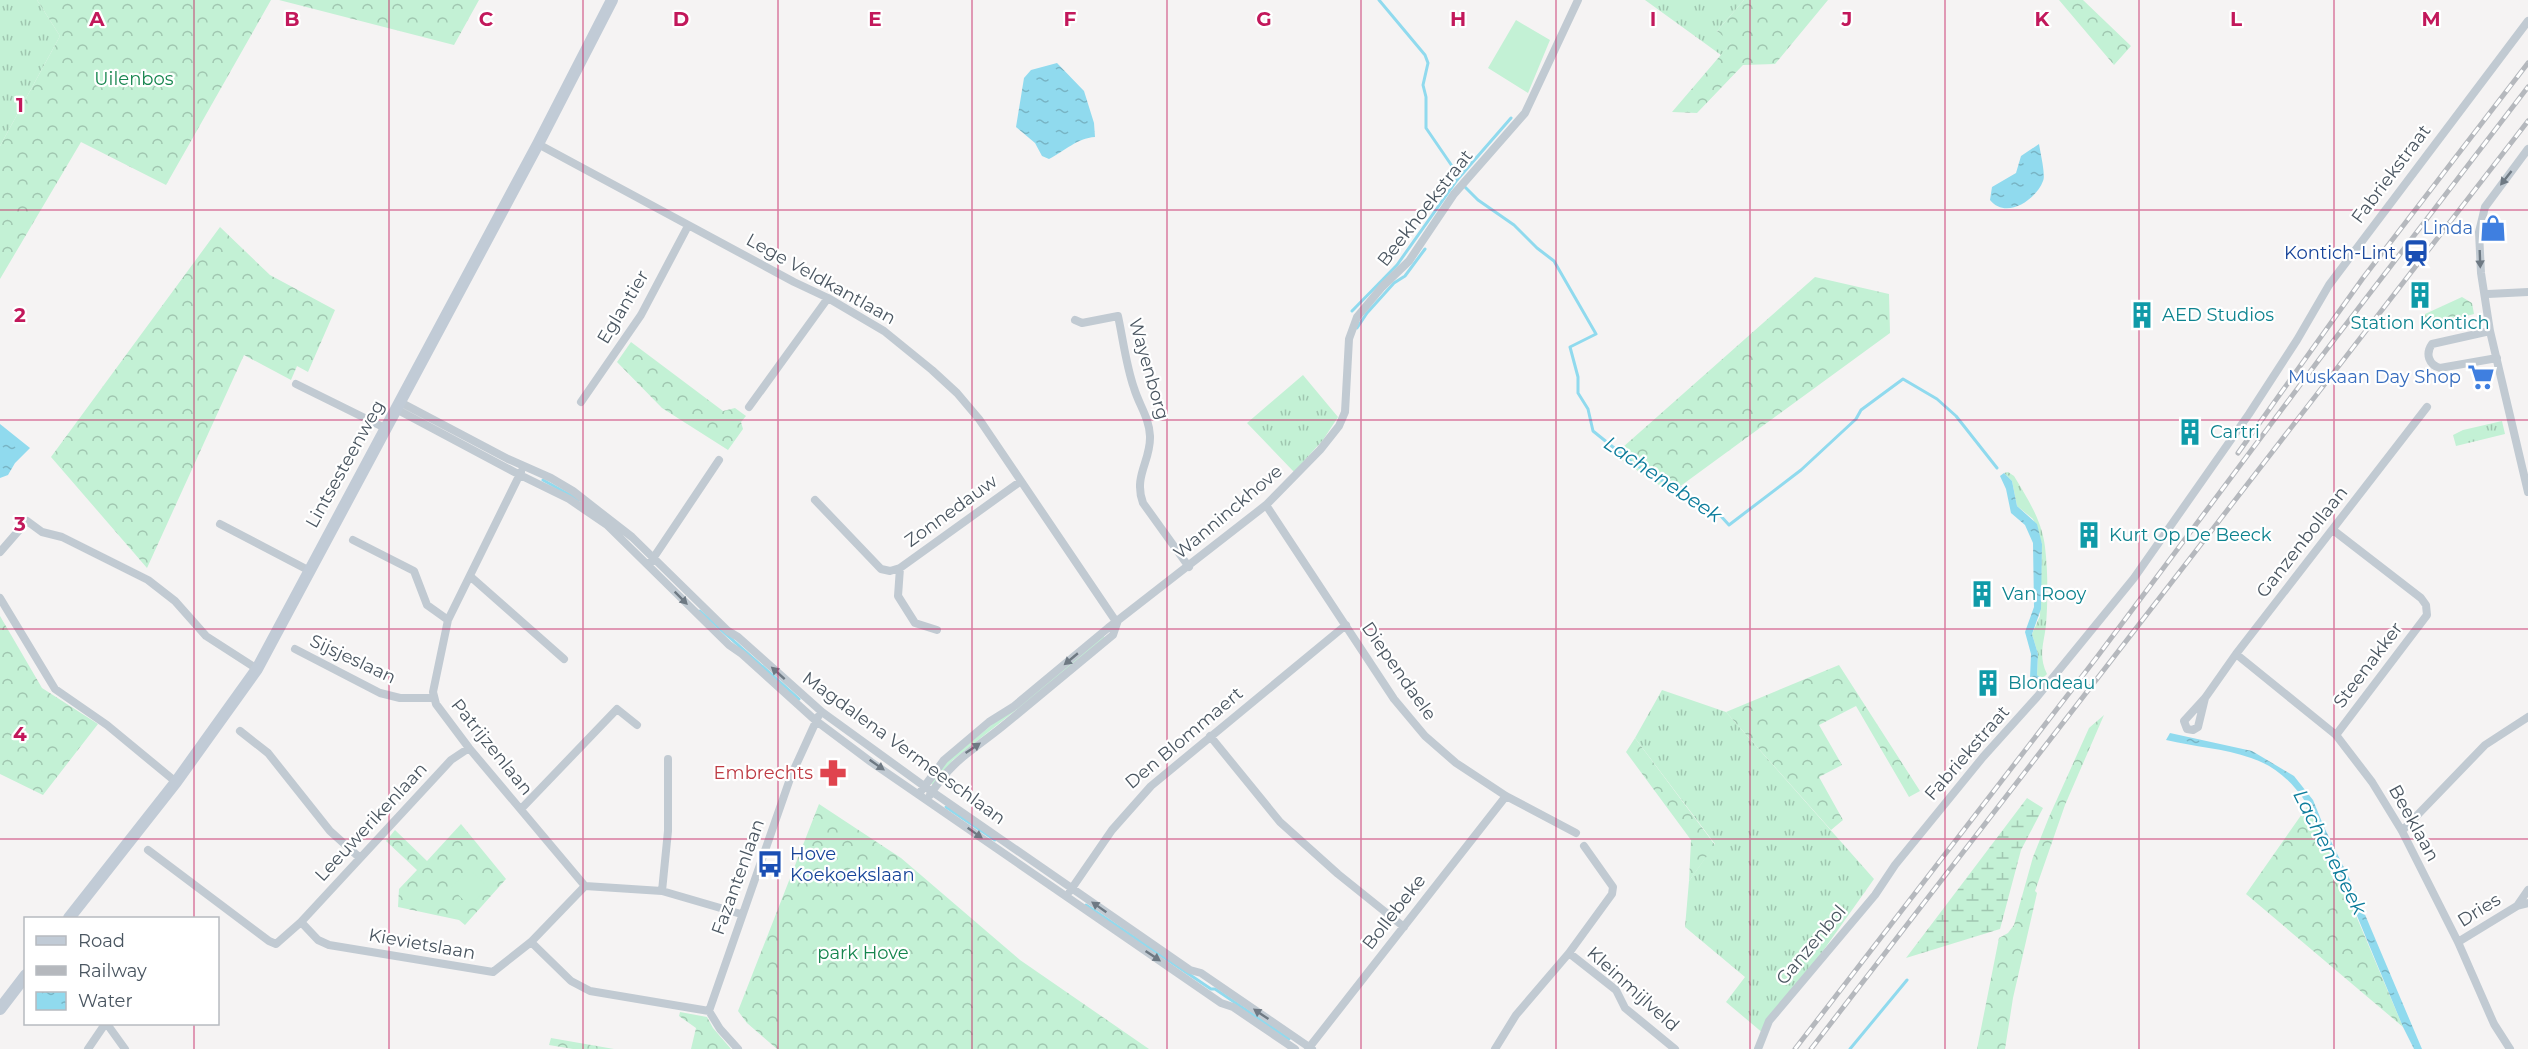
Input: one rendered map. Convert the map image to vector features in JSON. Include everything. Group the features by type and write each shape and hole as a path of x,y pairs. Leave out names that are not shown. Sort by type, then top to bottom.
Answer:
{"street":[{"name":"Lintsesteenweg","path":"70,917 176,782 257,669 538,144 612,0"},
{"name":"Beekhoekstraat","path":"1345,412 1349,339 1357,317 1382,287 1409,261 1454,194 1524,114 1578,0"},
{"name":"Fabriekstraat","path":"1894,865 1983,757 2037,697 2134,578 2249,414 2329,285 2528,21"},
{"name":"Lege Veldkantlaan","path":"538,144 688,226 828,298 884,331 932,370 979,419 1117,623"},
{"path":"2528,149 2485,207 2479,231 2480,262 2490,331 2528,492"},
{"name":"Eglantier","path":"581,402 641,315 688,226"},
{"path":"2488,294 2528,292"},
{"path":"749,407 828,298"},
{"name":"Wayenborg","path":"1074,320 1082,323 1118,316 1133,385 1145,412 1149,428 1149,448 1139,480 1140,495 1189,567"},
{"path":"2490,331 2432,344 2428,354 2430,362 2436,368 2497,358"},
{"path":"296,384 385,428"},
{"name":"Magdalena Vermeeschlaan","path":"398,405 551,478 582,498 618,524 729,645 815,720 1072,888 1190,970 1201,974 1310,1048"},
{"name":"Magdalena Vermeeschlaan","path":"398,405 520,475 569,499 597,519 651,562 728,632 738,637 822,712 925,793 1066,897 1221,1003 1233,1007 1295,1049"},
{"name":"Ganzenbollaan","path":"2205,698 2236,654 2427,407"},
{"name":"Wanninckhove","path":"925,793 944,760 1284,489 1333,436 1345,412"},
{"path":"651,562 719,460"},
{"name":"Patrijzenlaan","path":"524,466 471,578 448,620 433,698 469,748 573,874 585,885"},
{"name":"Zonnedauw","path":"815,500 882,569 890,571 900,568 1021,481"},
{"name":"Diependaele","path":"1266,505 1394,699 1425,736 1456,763 1506,796 1576,833"},
{"path":"0,552 27,521 42,532 62,537 148,580 175,601 206,636 257,669"},
{"path":"220,524 308,570"},
{"name":"Steenakker","path":"2333,530 2421,598 2426,605 2427,615 2336,735"},
{"path":"353,540 414,571 427,605 448,620"},
{"name":"Zonnedauw","path":"900,568 898,596 915,623 937,630"},
{"path":"471,578 564,659"},
{"path":"0,598 55,689 107,725 176,782"},
{"name":"Den Blommaert","path":"1066,897 1135,801 1165,773 1346,625"},
{"name":"Sijsjeslaan","path":"295,649 380,693 400,698 433,698"},
{"name":"Beeklaan","path":"2236,654 2336,735 2372,782 2402,831 2458,942 2494,1024 2510,1049"},
{"path":"521,809 617,709 636,725"},
{"name":"Fazantenlaan","path":"709,1011 791,776 815,720 822,712"},
{"path":"2402,831 2485,745 2526,720"},
{"path":"240,731 268,753 323,823 360,858"},
{"path":"1210,736 1280,822 1338,874 1404,927"},
{"name":"Leeuwerikenlaan","path":"148,850 276,944 301,922 450,760 469,748"},
{"path":"662,891 668,831 668,759"},
{"name":"Bollebeke","path":"1310,1048 1506,796"},
{"name":"Kleinmijlveld","path":"1495,1049 1527,1001 1569,953 1613,890 1610,880 1584,846"},
{"name":"Ganzenbol","path":"1758,1049 1769,1021 1875,895 1894,865"},
{"path":"585,885 662,891 741,914"},
{"name":"Kievietslaan","path":"301,922 318,940 329,945 493,972 531,942 585,885"},
{"name":"Dries","path":"2517,906 2528,890"},
{"name":"Dries","path":"2458,942 2517,906 2528,903"},
{"path":"531,942 571,981 590,991 709,1011 720,1029 738,1049"},
{"name":"Kleinmijlveld","path":"1569,953 1616,990 1625,1008 1675,1049"},
{"path":"0,1008 24,978"},
{"path":"88,1049 105,1025"},
{"path":"107,1025 125,1049"}],"green space":[{"path":"0,0 37,0 60,36 0,146"},
{"name":"Uilenbos","path":"37,0 271,0 166,185 81,142 0,279 0,146 60,36"},
{"path":"279,0 479,0 454,45"},
{"path":"1645,0 1744,0 1717,31 1732,42 1721,55"},
{"path":"1744,0 1828,0 1775,64 1743,65 1697,113 1672,112 1731,43 1717,31"},
{"path":"2059,0 2083,0 2131,46 2114,65"},
{"path":"1516,20 1550,40 1528,93 1488,68"},
{"path":"220,227 270,275 335,310 308,372 297,366 291,380 244,355 147,568 51,457"},
{"path":"1815,277 1889,294 1890,333 1671,493 1614,455"},
{"path":"2462,297 2472,303 2474,314 2425,327 2425,314"},
{"path":"631,342 723,411 735,408 746,416 741,422 743,429 728,450 662,408 617,362"},
{"path":"1303,375 1338,417 1323,440 1294,472 1247,423"},
{"path":"2502,421 2505,434 2456,446 2453,435 2463,430"},
{"path":"2008,472 2014,476 2033,510 2041,528 2045,547 2047,606 2042,655 2047,674 2042,679 2037,675 2038,654 2032,634 2040,616 2042,544 2033,519 2017,506 2012,481 2004,473"},
{"path":"0,616 42,688 98,724 43,795 0,774"},
{"path":"1103,635 1106,639 953,760 933,785 930,783 946,762"},
{"path":"1839,665 1920,791 1909,797 1856,706 1819,725 1842,765 1819,777 1843,820 1831,830 1726,712"},
{"path":"1662,690 1726,712 1874,879 1764,1034 1726,1002 1745,977 1685,927 1689,881 1715,844 1635,738"},
{"path":"2104,715 2065,805 2035,891 2037,893 2013,998 2005,1049 1977,1049 1999,938 2008,933 2014,925 2033,857 2089,728"},
{"path":"1635,738 1715,845 1689,881 1691,840 1626,752"},
{"path":"2027,798 2043,808 2021,850 2000,929 1906,958"},
{"name":"park Hove","path":"819,804 901,858 1020,960 1149,1049 777,1049 747,1023 738,1011"},
{"path":"2309,804 2403,1027 2246,894"},
{"path":"461,824 506,879 465,925 459,920 398,907 399,889 417,870 386,841 395,830 427,861"},
{"path":"469,869 488,887 470,906 451,888"},
{"path":"680,1012 707,1017 731,1049 691,1049 696,1028 679,1016"},
{"path":"551,1038 614,1049 573,1049 549,1045"}],"water":[{"path":"1057,63 1084,91 1094,123 1095,137 1077,142 1049,159 1042,156 1035,143 1016,127 1024,78 1031,70"},
{"path":"2039,144 2044,174 2039,188 2034,195 2020,205 2012,208 1997,206 1990,200 1992,187 2016,173 2021,156"},
{"path":"0,424 30,448 15,463 8,475 0,478"},
{"path":"2004,473 2012,481 2017,506 2037,524 2042,544 2041,609 2032,634 2038,654 2037,675 2042,679 2038,687 2030,678 2031,654 2025,632 2034,607 2033,543 2025,525 2011,513 2006,489 2000,476"},
{"path":"2170,733 2252,751 2294,776 2313,800 2354,888 2347,891 2312,813 2301,795 2287,780 2271,767 2251,758 2166,740"},
{"path":"2355,891 2422,1049 2414,1049 2403,1027 2348,894"}],"waterway":[{"path":"1379,0 1425,55 1428,63 1423,85 1426,97 1426,128 1452,166 1457,180"},
{"path":"1352,311 1397,265 1457,180 1511,118"},
{"name":"Lachenebeek","path":"1465,187 1478,200 1514,225 1554,261 1596,334 1570,347 1578,377 1578,393 1588,409 1593,431 1634,464 1661,480 1681,488 1696,502 1719,514 1729,525 1801,470 1856,419 1861,410 1903,379 1937,399 1956,416 1997,468"},
{"path":"1357,328 1367,313 1394,283 1405,276 1425,249"},
{"path":"543,480 579,500"},
{"path":"700,611 799,699"},
{"path":"946,807 995,840"},
{"path":"1086,905 1289,1039"},
{"path":"1850,1049 1907,980"}],"railway":[{"path":"2238,453 2363,278 2528,63"},
{"path":"1795,1049 2097,657 2321,357 2528,87"},
{"path":"1811,1049 2528,121"}],"place":[{"name":"Linda","path":"2493,228"},
{"name":"Kontich-Lint","path":"2416,253"},
{"name":"Station Kontich","path":"2420,295"},
{"name":"AED Studios","path":"2142,315"},
{"name":"Muskaan Day Shop","path":"2481,377"},
{"name":"Cartri","path":"2190,432"},
{"name":"Kurt Op De Beeck","path":"2089,535"},
{"name":"Van Rooy","path":"1982,594"},
{"name":"Blondeau","path":"1988,683"},
{"name":"Embrechts","path":"833,773"},
{"name":"Hove Koekoekslaan","path":"770,864"}]}
